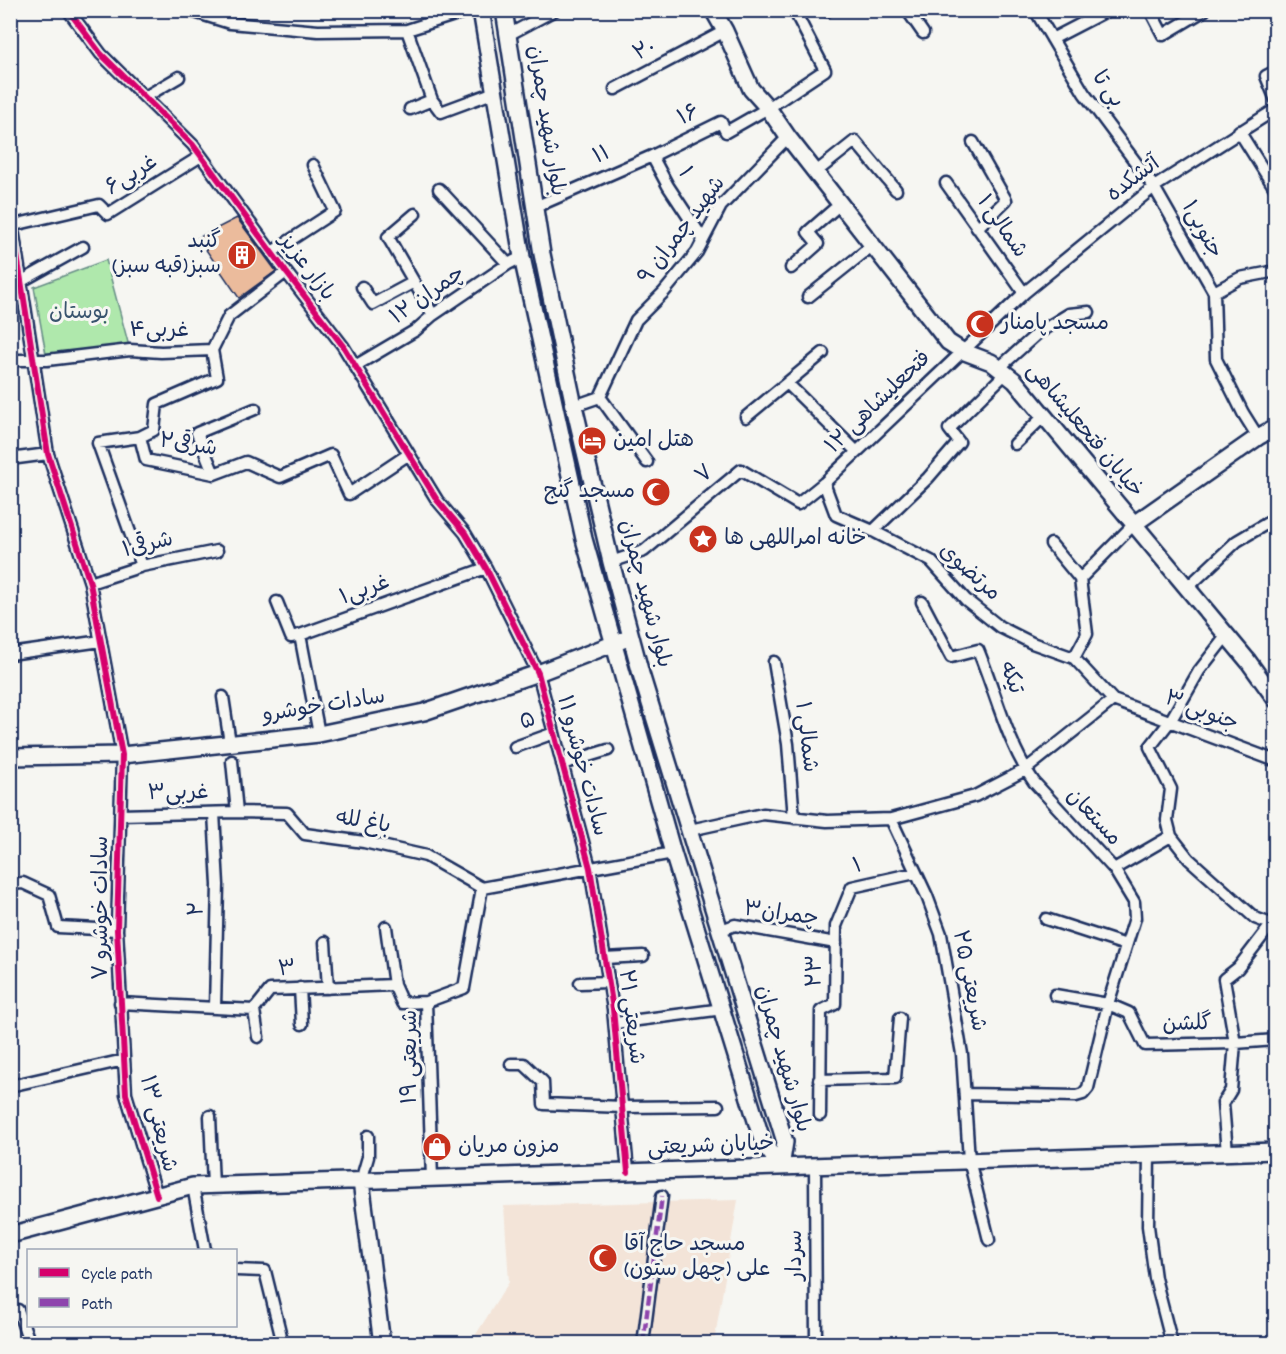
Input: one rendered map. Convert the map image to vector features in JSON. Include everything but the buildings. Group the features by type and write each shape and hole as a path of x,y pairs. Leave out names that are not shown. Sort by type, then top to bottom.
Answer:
{"main road":[{"name":"بلوار شهید چمران","path":"481,10 522,257 584,539 673,853 763,1143 781,1167"},
{"name":"بلوار شهید چمران","path":"504,10 542,254 574,406 611,562 785,1142 781,1167"},
{"name":"خیابان فتحعلیشاهی","path":"716,11 751,89 948,342 962,351 990,362 1015,381 1227,635 1275,700"},
{"path":"522,257 542,254"},
{"path":"1134,524 1275,427"},
{"name":"سادات خوشرو","path":"10,757 122,755 319,734 424,712 632,638"},
{"path":"721,1003 740,993"},
{"name":"خیابان شریعتی","path":"10,1235 193,1186 1275,1151"},
{"path":"361,1182 382,1344"}],"street":[{"name":"بازار عزیز","path":"68,10 101,54 193,145 343,346 437,500 465,533 486,568"},
{"path":"188,10 230,23 318,31 407,30 470,10"},
{"path":"508,35 555,10"},
{"path":"768,108 825,70 794,10"},
{"path":"907,10 922,33"},
{"name":"بی تا","path":"1035,10 1084,93 1154,187"},
{"path":"1150,10 1163,35 1205,10"},
{"path":"1052,39 1103,12"},
{"path":"407,30 432,100 441,112 495,92"},
{"name":"۲۰","path":"615,89 725,31"},
{"path":"1275,70 1266,76 1275,100"},
{"path":"145,97 179,78"},
{"path":"410,109 432,100"},
{"name":"۱۶","path":"652,156 721,122 726,132 768,108"},
{"name":"آتشکده","path":"962,351 1024,293 1154,187 1275,109"},
{"path":"1239,131 1275,190"},
{"name":"شهید چمران ۹","path":"600,397 636,320 671,284 697,252 722,206 788,137"},
{"path":"816,172 855,141 896,190"},
{"path":"973,142 1006,200 977,228"},
{"name":"غربی۶","path":"14,225 99,205 108,214 201,156"},
{"name":"۱۱","path":"535,207 652,156"},
{"name":"۱","path":"652,156 668,186 703,239"},
{"path":"272,252 335,211 313,165"},
{"name":"۱ شمالی","path":"946,183 1024,293"},
{"name":"جنوبی۱","path":"1154,187 1214,292"},
{"path":"439,189 508,264"},
{"path":"791,268 818,244 808,232 840,204"},
{"name":"سادات خوشرو ۷","path":"10,210 48,454 90,583 122,755 117,930 124,1060"},
{"path":"415,214 388,237 434,315"},
{"path":"808,297 873,246"},
{"path":"22,280 83,247"},
{"name":"چمران ۱۲","path":"355,366 416,330 508,264 522,257"},
{"path":"1258,437 1243,413 1216,359 1214,292 1240,278 1275,271"},
{"name":"غربی۴","path":"10,360 33,360 130,350 161,352 212,350 230,316 286,272"},
{"path":"362,287 374,304 414,282"},
{"path":"873,531 928,478 959,442 949,429 1038,333 1069,314 1089,312"},
{"path":"140,437 154,430 157,404 217,378 212,350"},
{"name":"فتحعلیشاهی ۱۲","path":"824,483 962,351"},
{"path":"746,417 823,353"},
{"path":"787,383 856,451"},
{"path":"574,406 600,397 647,462"},
{"path":"214,474 197,433 255,409"},
{"path":"1015,444 1044,416"},
{"name":"شرقی۲","path":"142,566 98,443 140,437 146,460 214,474 246,462 280,477 331,455 349,494 409,454"},
{"path":"10,459 48,454"},
{"name":"۷","path":"611,562 644,550 741,470 798,504 824,483"},
{"name":"مرتضوی","path":"824,483 836,515 931,561 966,600 1000,627 1032,643 1074,658"},
{"path":"1187,588 1237,541 1275,518"},
{"path":"1080,579 1134,524"},
{"path":"690,830 763,814 827,821 891,819 975,796 1026,770 1113,700 1074,658 1087,634 1080,579 1051,544"},
{"name":"شرقی۱","path":"90,583 142,566 217,550"},
{"name":"غربی۱","path":"300,635 486,568"},
{"name":"سادات خوشرو ۱۱","path":"486,568 538,673 590,868"},
{"path":"277,602 291,637 300,635 319,734"},
{"name":"تیکه","path":"922,602 951,657 978,650 1007,729 1026,770"},
{"path":"1227,635 1199,671 1171,720 1150,747 1172,789 1167,820 1171,836 1189,859 1255,918 1274,923 1238,968 1224,979 1235,1043 1231,1090 1223,1103 1227,1153"},
{"path":"10,654 101,641"},
{"name":"شمالی ۱","path":"774,662 788,744 794,818"},
{"path":"223,697 230,743"},
{"name":"۳ جنوبی","path":"1113,700 1275,761"},
{"name":"۵","path":"515,747 554,733"},
{"path":"562,764 608,750"},
{"path":"232,761 237,812"},
{"name":"مستعان","path":"1026,770 1034,782 1114,869 1171,836"},
{"name":"غربی۳","path":"120,814 237,812"},
{"name":"باغ لله","path":"237,812 287,813 305,834 364,842 426,856 482,888"},
{"name":"۲","path":"214,813 218,885 215,1007"},
{"name":"شریعتی ۲۵","path":"891,819 927,896 941,934 962,1054 969,1160 989,1240"},
{"path":"482,888 673,853"},
{"name":"شریعتی ۲۱","path":"590,868 615,1023 628,1172"},
{"path":"965,1094 1076,1096 1083,1094 1088,1088 1108,1004 1136,918 1134,902 1114,869"},
{"name":"۱","path":"836,926 852,887 915,873"},
{"path":"10,884 23,883 50,895 58,927 117,930"},
{"name":"شریعتی ۱۹","path":"432,1179 426,1002 464,988 482,888"},
{"path":"1046,920 1126,945"},
{"name":"چمران۳","path":"721,930 735,925 836,943"},
{"name":"۲۳","path":"820,1116 821,1011 835,1004 836,926"},
{"path":"386,927 394,985 402,1003 426,1002"},
{"path":"325,942 328,988"},
{"path":"604,958 643,956"},
{"path":"580,983 609,982"},
{"name":"۳","path":"254,1010 270,990 394,985"},
{"path":"300,988 302,1024"},
{"name":"گلشن","path":"1055,995 1108,1004 1129,1013 1145,1045 1235,1043"},
{"path":"120,1003 254,1010 258,1037"},
{"path":"615,1023 721,1003"},
{"path":"819,1080 895,1078 900,1018"},
{"path":"1235,1043 1275,1040"},
{"path":"10,1086 124,1060"},
{"name":"شریعتی ۱۳","path":"124,1060 126,1094 157,1196"},
{"path":"510,1064 524,1064 543,1082 544,1104 622,1107 718,1106"},
{"path":"210,1116 213,1186"},
{"path":"361,1182 368,1157 368,1136"},
{"path":"1149,1154 1148,1226 1155,1278 1172,1344"},
{"name":"سردار","path":"815,1166 816,1344"},
{"path":"193,1186 205,1249"},
{"path":"643,1344 662,1196"},
{"path":"237,1269 265,1271 283,1344"},
{"path":"18,1310 30,1344"}],"shaded area":[{"path":"738,1200 714,1343 470,1344 509,1282 504,1206"}],"green space":[{"name":"بوستان","path":"106,260 130,350 47,360 34,287"}],"marked path":[{"path":"643,1344 662,1196"}],"cycle path":[{"path":"68,10 101,54 193,145 343,346 437,500 465,533 486,568 538,673 590,868 613,1009 628,1172"},
{"path":"10,210 48,454 90,583 122,755 117,930 126,1094 157,1196"}],"place":[{"name":"گنبد سبز(قبه سبز)","path":"242,255"},
{"name":"مسجد پامنار","path":"980,324"},
{"name":"هتل امین","path":"592,441"},
{"name":"مسجد گنج","path":"656,492"},
{"name":"خانه امراللهی ها","path":"703,539"},
{"name":"مزون مریان","path":"437,1147"},
{"name":"مسجد حاج آقا علی (چهل ستون)","path":"603,1258"}]}
